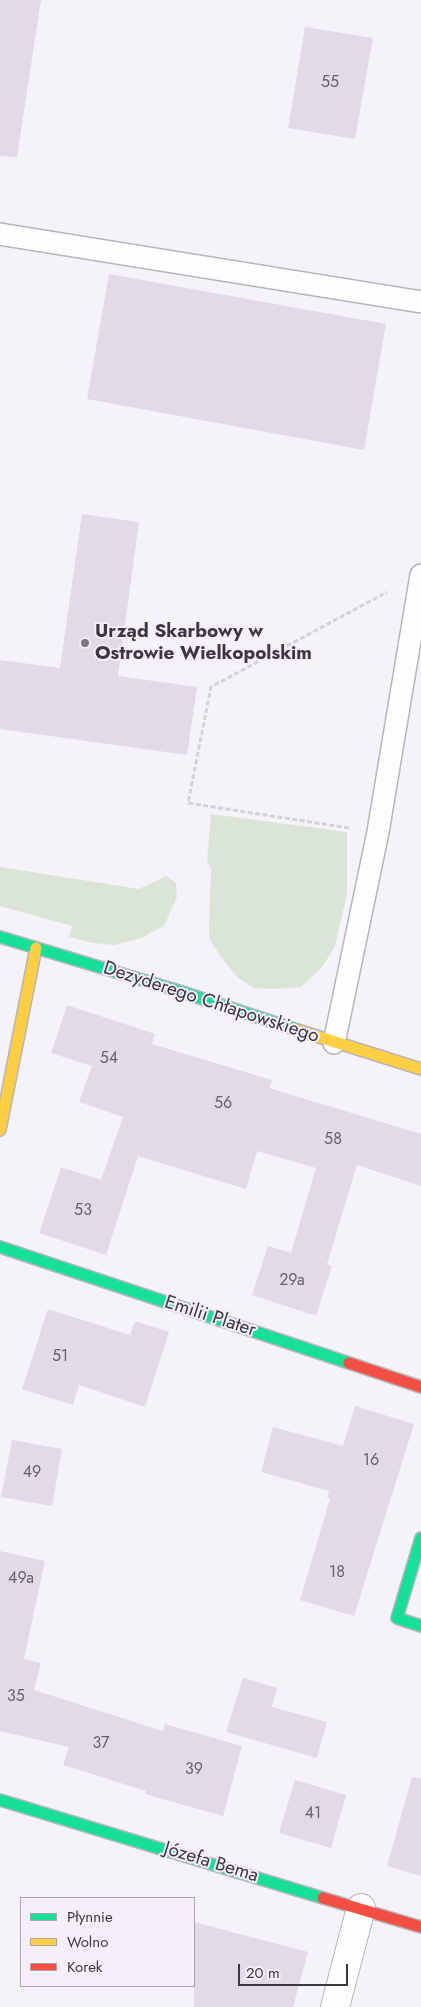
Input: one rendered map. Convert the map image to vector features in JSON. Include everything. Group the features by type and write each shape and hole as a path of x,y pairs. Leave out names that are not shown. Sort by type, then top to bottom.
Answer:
{"street":[{"name":"Dezyderego Chłapowskiego","path":"0,937 182,992 334,1043 421,1069"},
{"path":"0,1130 36,948"},
{"name":"Emilii Plater","path":"0,1247 421,1387"},
{"path":"421,1538 397,1618 421,1626"},
{"name":"Józefa Bema","path":"0,1800 421,1927"},
{"path":"335,2007 361,1908"}],"lane":[{"path":"0,234 421,302"},
{"path":"334,1043 378,832 421,574"}],"path":[{"path":"378,832 188,803 211,687 395,588"}],"green space":[{"path":"211,814 347,832 347,894 335,946 323,966 301,987 254,988 237,977 210,940 211,869 207,861"},
{"path":"0,867 139,889 166,876 176,883 177,897 164,926 141,938 115,945 93,943 69,937 72,926 0,906"}],"building":[{"path":"0,0 41,0 17,157 0,156"},
{"path":"305,27 373,38 355,139 288,128"},
{"path":"109,274 386,324 364,450 87,399"},
{"name":"Urząd Skarbowy w Ostrowie Wielkopolskim","path":"82,514 139,522 118,676 197,687 187,755 0,729 0,660 60,668"},
{"path":"67,1005 155,1034 152,1044 272,1080 269,1088 421,1134 421,1186 357,1165 327,1264 332,1266 316,1316 252,1295 268,1246 291,1253 316,1168 257,1151 246,1189 138,1156 106,1255 39,1233 61,1167 101,1180 123,1117 79,1102 92,1066 51,1053"},
{"path":"48,1309 130,1335 135,1321 169,1332 145,1407 79,1385 73,1405 22,1389"},
{"path":"355,1406 414,1424 354,1616 300,1600 330,1499 327,1498 329,1491 261,1472 273,1427 343,1446"},
{"path":"12,1440 62,1449 52,1506 1,1497"},
{"path":"0,1551 45,1561 24,1659 41,1663 34,1690 163,1731 165,1724 242,1746 223,1816 145,1794 146,1791 63,1765 69,1747 0,1731"},
{"path":"243,1678 277,1688 272,1707 327,1722 317,1758 226,1732"},
{"path":"412,1777 421,1778 421,1876 387,1866"},
{"path":"295,1780 346,1795 331,1848 279,1833"},
{"path":"195,1922 308,1952 293,2007 194,2007"}],"traffic: fast":[{"path":"0,937 182,992 297,1030"},
{"path":"0,1247 349,1363"},
{"path":"421,1538 397,1618 421,1626"},
{"path":"0,1800 323,1898"}],"traffic: slow":[{"path":"0,1130 36,948"},
{"path":"297,1030 421,1069"}],"traffic: jam":[{"path":"349,1363 421,1387"},
{"path":"323,1898 421,1927"}],"place":[{"name":"Urząd Skarbowy w Ostrowie Wielkopolskim","path":"85,643"}]}
